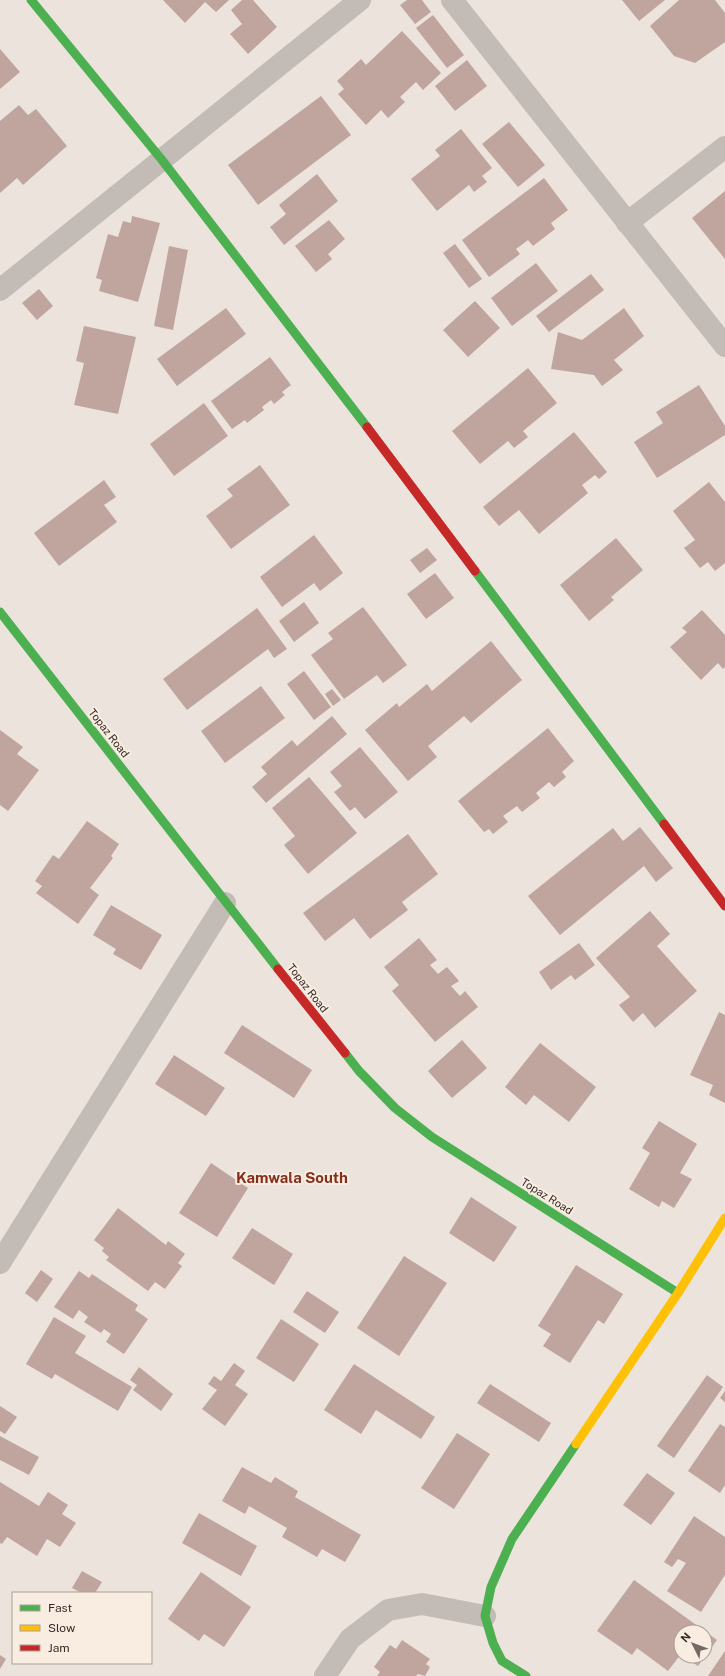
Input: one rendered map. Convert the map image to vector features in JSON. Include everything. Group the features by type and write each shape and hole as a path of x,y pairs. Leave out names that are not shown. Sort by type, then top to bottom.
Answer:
{"street":[{"path":"31,0 162,160 368,429 725,906"},
{"path":"0,290 360,0"},
{"path":"452,0 725,346"},
{"path":"628,222 725,147"},
{"name":"Topaz Road","path":"1,615 358,1072 395,1108 432,1137 678,1293"},
{"path":"0,1262 225,903"},
{"path":"526,1676 502,1661 493,1643 485,1616 491,1587 512,1539 678,1293 725,1218"},
{"path":"325,1676 350,1639 388,1610 422,1604 485,1616"}],"building":[{"path":"163,0 229,0 216,12 205,2 185,23"},
{"path":"242,0 253,0 277,27 248,54 230,34 242,24 231,10"},
{"path":"407,0 422,0 431,12 415,24 400,5"},
{"path":"622,0 665,0 639,21"},
{"path":"679,0 715,0 725,13 725,42 695,63 674,56 650,26"},
{"path":"433,15 464,55 447,68 416,28"},
{"path":"402,31 441,73 423,90 416,82 400,97 405,102 388,118 381,110 366,125 338,94 344,89 337,81 361,59 366,65"},
{"path":"0,49 20,72 0,89"},
{"path":"467,60 487,86 455,111 435,86"},
{"path":"321,96 351,135 258,205 228,165"},
{"path":"19,105 28,115 36,109 67,146 23,185 17,178 0,193 0,121"},
{"path":"509,122 545,165 518,187 482,144"},
{"path":"461,129 492,168 482,176 487,182 474,192 469,185 437,211 411,179 440,156 435,150"},
{"path":"317,174 338,201 284,245 270,227 286,214 279,205"},
{"path":"544,178 568,210 551,223 555,229 533,246 528,240 516,249 520,254 489,277 462,240"},
{"path":"725,191 725,259 692,218"},
{"path":"132,216 160,223 138,302 99,291 102,280 96,278 108,234 118,237 123,221 131,223"},
{"path":"329,220 345,239 328,254 332,259 316,272 295,246"},
{"path":"455,244 482,279 469,288 443,253"},
{"path":"169,246 188,250 173,330 154,326"},
{"path":"536,263 558,291 512,326 491,298"},
{"path":"591,274 604,290 549,332 536,316"},
{"path":"39,289 53,306 37,320 22,303"},
{"path":"475,301 500,328 468,357 443,330"},
{"path":"226,308 246,334 177,386 157,359"},
{"path":"624,308 644,336 614,360 623,370 602,386 594,375 551,369 558,332 582,340"},
{"path":"84,326 136,337 118,414 74,405 84,363 76,361"},
{"path":"270,357 291,385 282,392 285,395 274,404 271,400 262,407 264,410 247,423 245,420 232,429 211,401"},
{"path":"528,368 557,403 523,431 528,437 514,448 508,441 480,464 452,431"},
{"path":"699,385 725,426 725,435 657,478 634,442 663,423 656,412"},
{"path":"204,403 228,436 174,476 150,444"},
{"path":"574,432 607,472 599,479 595,475 582,485 588,493 539,534 519,510 499,526 483,507"},
{"path":"260,465 290,505 231,549 206,516 233,496 227,489"},
{"path":"104,480 116,497 104,505 117,522 59,566 34,533"},
{"path":"709,482 725,502 725,563 715,571 708,562 700,568 684,548 695,540 673,511"},
{"path":"314,535 343,573 320,591 314,583 282,607 260,577"},
{"path":"616,538 643,570 611,597 614,600 589,621 560,585"},
{"path":"427,548 437,560 420,573 410,560"},
{"path":"435,573 454,598 426,619 407,594"},
{"path":"304,602 319,623 294,642 279,621"},
{"path":"363,607 407,665 383,683 377,675 344,699 311,655 333,639 328,633"},
{"path":"257,608 287,649 274,658 268,649 187,710 163,679"},
{"path":"702,610 725,635 725,667 723,669 718,663 701,680 670,647 687,632 682,628"},
{"path":"491,641 522,680 471,723 464,716 428,746 437,757 408,781 365,730 397,703 399,707 427,684 432,691"},
{"path":"304,671 331,707 314,720 287,684"},
{"path":"261,686 285,718 225,763 201,731"},
{"path":"332,689 341,700 333,706 325,694"},
{"path":"332,716 347,734 266,803 252,787 267,774 261,767 292,740 297,746"},
{"path":"548,728 574,761 562,772 566,777 554,787 549,782 536,793 540,798 522,812 517,806 503,816 508,822 493,834 489,829 484,832 458,801"},
{"path":"0,730 23,747 17,754 39,770 8,811 0,805"},
{"path":"360,747 398,792 365,819 355,807 350,811 334,792 342,786 330,772"},
{"path":"309,777 357,833 308,874 284,845 295,836 272,808"},
{"path":"87,821 119,844 111,856 113,858 90,888 99,895 78,924 36,893 42,886 35,881 53,855 59,859"},
{"path":"640,827 673,868 656,882 644,866 560,935 528,896 613,828 623,841"},
{"path":"408,834 438,874 402,902 408,910 370,939 354,918 325,941 303,913"},
{"path":"111,905 162,935 141,970 113,954 116,949 93,935"},
{"path":"650,911 670,934 657,946 697,991 655,1028 643,1013 633,1022 619,1005 630,997 596,958"},
{"path":"419,938 437,960 430,965 438,974 447,967 459,981 451,986 460,996 465,991 478,1007 435,1042 392,991 399,985 384,967"},
{"path":"579,943 595,965 575,980 571,975 551,990 539,972"},
{"path":"719,1012 725,1015 725,1103 709,1095 713,1085 690,1075"},
{"path":"242,1025 312,1070 294,1098 224,1053"},
{"path":"462,1040 487,1068 452,1098 428,1071"},
{"path":"540,1043 596,1087 569,1122 534,1095 526,1105 505,1087"},
{"path":"174,1055 225,1088 206,1116 155,1084"},
{"path":"659,1121 697,1144 680,1173 692,1179 674,1208 662,1201 659,1207 629,1189 650,1153 642,1148"},
{"path":"211,1163 248,1188 217,1237 179,1213"},
{"path":"471,1197 517,1227 494,1262 449,1233"},
{"path":"118,1208 166,1245 168,1241 185,1254 178,1263 182,1266 165,1289 155,1282 148,1291 106,1260 109,1257 102,1251 104,1248 94,1240"},
{"path":"252,1228 293,1254 274,1285 232,1258"},
{"path":"404,1256 447,1283 399,1356 357,1328"},
{"path":"576,1265 623,1294 604,1324 598,1320 570,1363 543,1346 551,1334 538,1326"},
{"path":"41,1270 53,1279 37,1302 25,1293"},
{"path":"79,1271 89,1278 92,1274 138,1305 135,1310 148,1319 124,1354 106,1342 111,1334 104,1329 101,1333 84,1322 88,1317 79,1310 73,1319 54,1307"},
{"path":"307,1291 339,1312 325,1333 293,1312"},
{"path":"54,1317 86,1336 75,1353 132,1387 118,1411 55,1374 52,1379 26,1364"},
{"path":"281,1319 319,1344 294,1382 256,1358"},
{"path":"234,1363 245,1371 235,1385 248,1394 225,1426 202,1409 217,1390 208,1384 214,1376 221,1381"},
{"path":"354,1364 435,1417 421,1439 376,1410 361,1434 324,1410"},
{"path":"139,1367 173,1394 161,1411 133,1390 137,1385 130,1380"},
{"path":"707,1375 723,1387 674,1458 657,1446"},
{"path":"490,1384 551,1423 539,1442 477,1403"},
{"path":"725,1391 725,1402 720,1398"},
{"path":"0,1406 17,1417 5,1434 0,1431"},
{"path":"720,1424 725,1427 725,1485 720,1493 688,1471"},
{"path":"457,1433 490,1454 454,1509 421,1488"},
{"path":"0,1436 39,1457 29,1475 0,1460"},
{"path":"242,1467 271,1483 275,1477 298,1491 295,1497 361,1535 345,1562 322,1549 317,1557 282,1537 287,1528 249,1506 245,1514 222,1501"},
{"path":"647,1473 675,1493 651,1525 623,1505"},
{"path":"0,1482 39,1506 48,1492 68,1505 62,1514 76,1523 60,1547 47,1539 37,1556 7,1537 2,1544 0,1543"},
{"path":"199,1513 257,1546 241,1576 182,1543"},
{"path":"694,1516 725,1537 725,1575 701,1612 667,1591 686,1563 678,1559 672,1567 664,1562"},
{"path":"82,1571 102,1582 96,1592 80,1592 72,1588"},
{"path":"201,1572 251,1607 224,1647 204,1634 199,1641 168,1619"},
{"path":"634,1580 695,1624 673,1624 673,1664 668,1671 637,1648 632,1655 597,1631"},
{"path":"713,1637 717,1640 713,1645"},
{"path":"402,1640 430,1659 426,1664 430,1667 425,1676 418,1674 416,1676 377,1676 380,1672 374,1667 390,1645 396,1649"},
{"path":"725,1651 725,1676 708,1676"},
{"path":"0,1655 6,1659 0,1669"}],"traffic: fast":[{"path":"31,0 162,160 367,427"},
{"path":"475,571 664,824"},
{"path":"0,612 278,969"},
{"path":"345,1053 359,1071 395,1108 432,1137 678,1293"},
{"path":"526,1676 502,1661 493,1643 485,1616 491,1587 512,1539 576,1444"}],"traffic: slow":[{"path":"576,1444 678,1293 725,1218"}],"traffic: jam":[{"path":"367,427 475,571"},
{"path":"664,824 725,906"},
{"path":"278,969 345,1053"}],"district":[{"name":"Kamwala South","path":"292,1177"}]}
